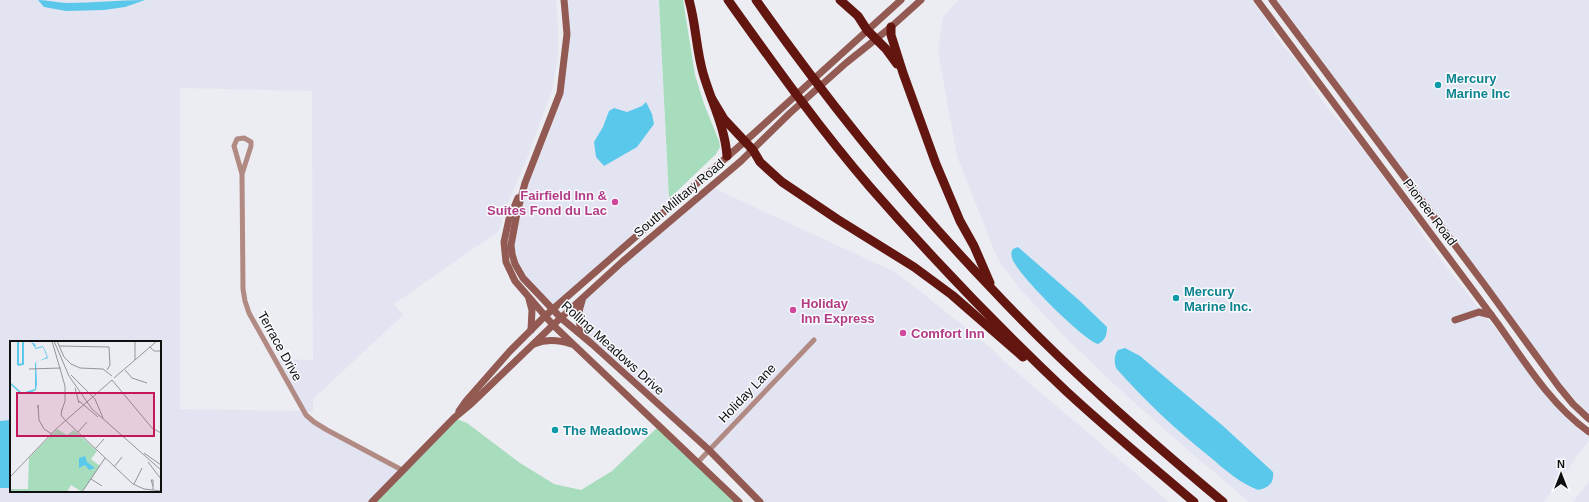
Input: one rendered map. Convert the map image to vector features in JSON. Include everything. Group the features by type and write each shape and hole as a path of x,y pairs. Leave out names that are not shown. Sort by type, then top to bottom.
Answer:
{"highway":[{"path":"689,0 702,71 725,140 727,156"},
{"path":"728,0 825,132 869,186 978,304 1066,391"},
{"path":"756,0 834,104 887,171 927,219 992,290 1081,378 1223,502"},
{"path":"840,0 858,16 867,30 892,56 903,73"},
{"path":"891,27 891,35 903,73 936,164 960,221 974,246 992,290"},
{"path":"712,98 724,119 753,150 760,162 782,182 831,215 914,267 952,295 1194,502"}],"main road":[{"name":"Rolling Meadows Drive","path":"564,0 567,34 560,93 525,183 511,214 505,236 504,248 506,262 515,281 545,316 739,502"},
{"name":"South Military Road","path":"454,418 473,392 552,309 745,141 901,0"},
{"name":"South Military Road","path":"372,502 454,418 472,403 553,324 622,262 753,150 790,113 835,73 921,0"},
{"name":"Pioneer Road","path":"1257,0 1551,395 1571,418 1589,432"},
{"name":"Pioneer Road","path":"1272,0 1475,272 1558,387 1589,419"},
{"name":"Rolling Meadows Drive","path":"525,183 512,234 511,245 513,259 523,278 561,318 708,449 760,502"},
{"path":"528,297 532,310 531,330"},
{"path":"584,297 579,307 578,318 580,328 585,338"},
{"path":"1455,320 1479,312 1491,315"},
{"path":"532,344 553,340 563,341 574,345"}],"street":[{"name":"Terrace Drive","path":"242,174 251,146 251,142 244,138 237,139 234,146 242,174 243,289 249,313 306,415 312,421 327,430 402,470"},
{"name":"Holiday Lane","path":"698,462 708,449 814,340"}],"shaded area":[{"path":"0,0 556,0 558,58 552,90 525,164 506,207 499,231 394,304 403,315 313,399 313,412 308,412 303,406 278,359 313,360 312,91 180,88 180,409 303,411 306,415 402,470 372,502 0,502"},
{"path":"564,0 659,0 669,206 552,309 545,302 513,259 517,213 560,93 564,61"},
{"path":"958,0 1252,0 1269,23 1278,40 1297,61 1309,82 1330,111 1359,144 1409,212 1426,240 1457,281 1492,324 1550,401 1566,418 1589,437 1589,440 1544,502 1249,502 1182,445 1117,387 1065,337 1021,290 996,255 957,156 938,52 943,17"},
{"path":"1277,0 1589,0 1589,414 1564,388"},
{"path":"711,187 897,273 990,347 1005,362 1169,502 760,502 592,344 580,328 584,297"},
{"path":"1589,481 1589,502 1573,502"}],"green space":[{"path":"659,0 683,0 695,75 720,147 716,154 669,199"},
{"path":"454,418 467,423 520,463 554,484 581,490 612,471 660,425 739,502 372,502"}],"water":[{"path":"38,0 68,3 145,0 125,7 104,10 66,11 44,7"},
{"path":"646,102 652,114 654,124 637,147 604,166 596,157 594,142 603,127 609,111 614,108 627,112 642,106"},
{"path":"1018,247 1080,301 1107,327 1106,335 1102,341 1098,344 1090,340 1065,319 1037,291 1016,266 1012,258 1012,250"},
{"path":"1125,348 1140,356 1222,425 1273,472 1272,482 1265,488 1258,490 1251,487 1227,471 1173,426 1116,368 1116,354 1118,350"},
{"path":"10,420 10,488 0,488 0,421"}],"place":[{"name":"Mercury Marine Inc","path":"1438,85"},
{"name":"Fairfield Inn & Suites Fond du Lac","path":"615,202"},
{"name":"Mercury Marine Inc.","path":"1176,298"},
{"name":"Holiday Inn Express","path":"793,310"},
{"name":"Comfort Inn","path":"903,333"},
{"name":"The Meadows","path":"555,430"}]}
